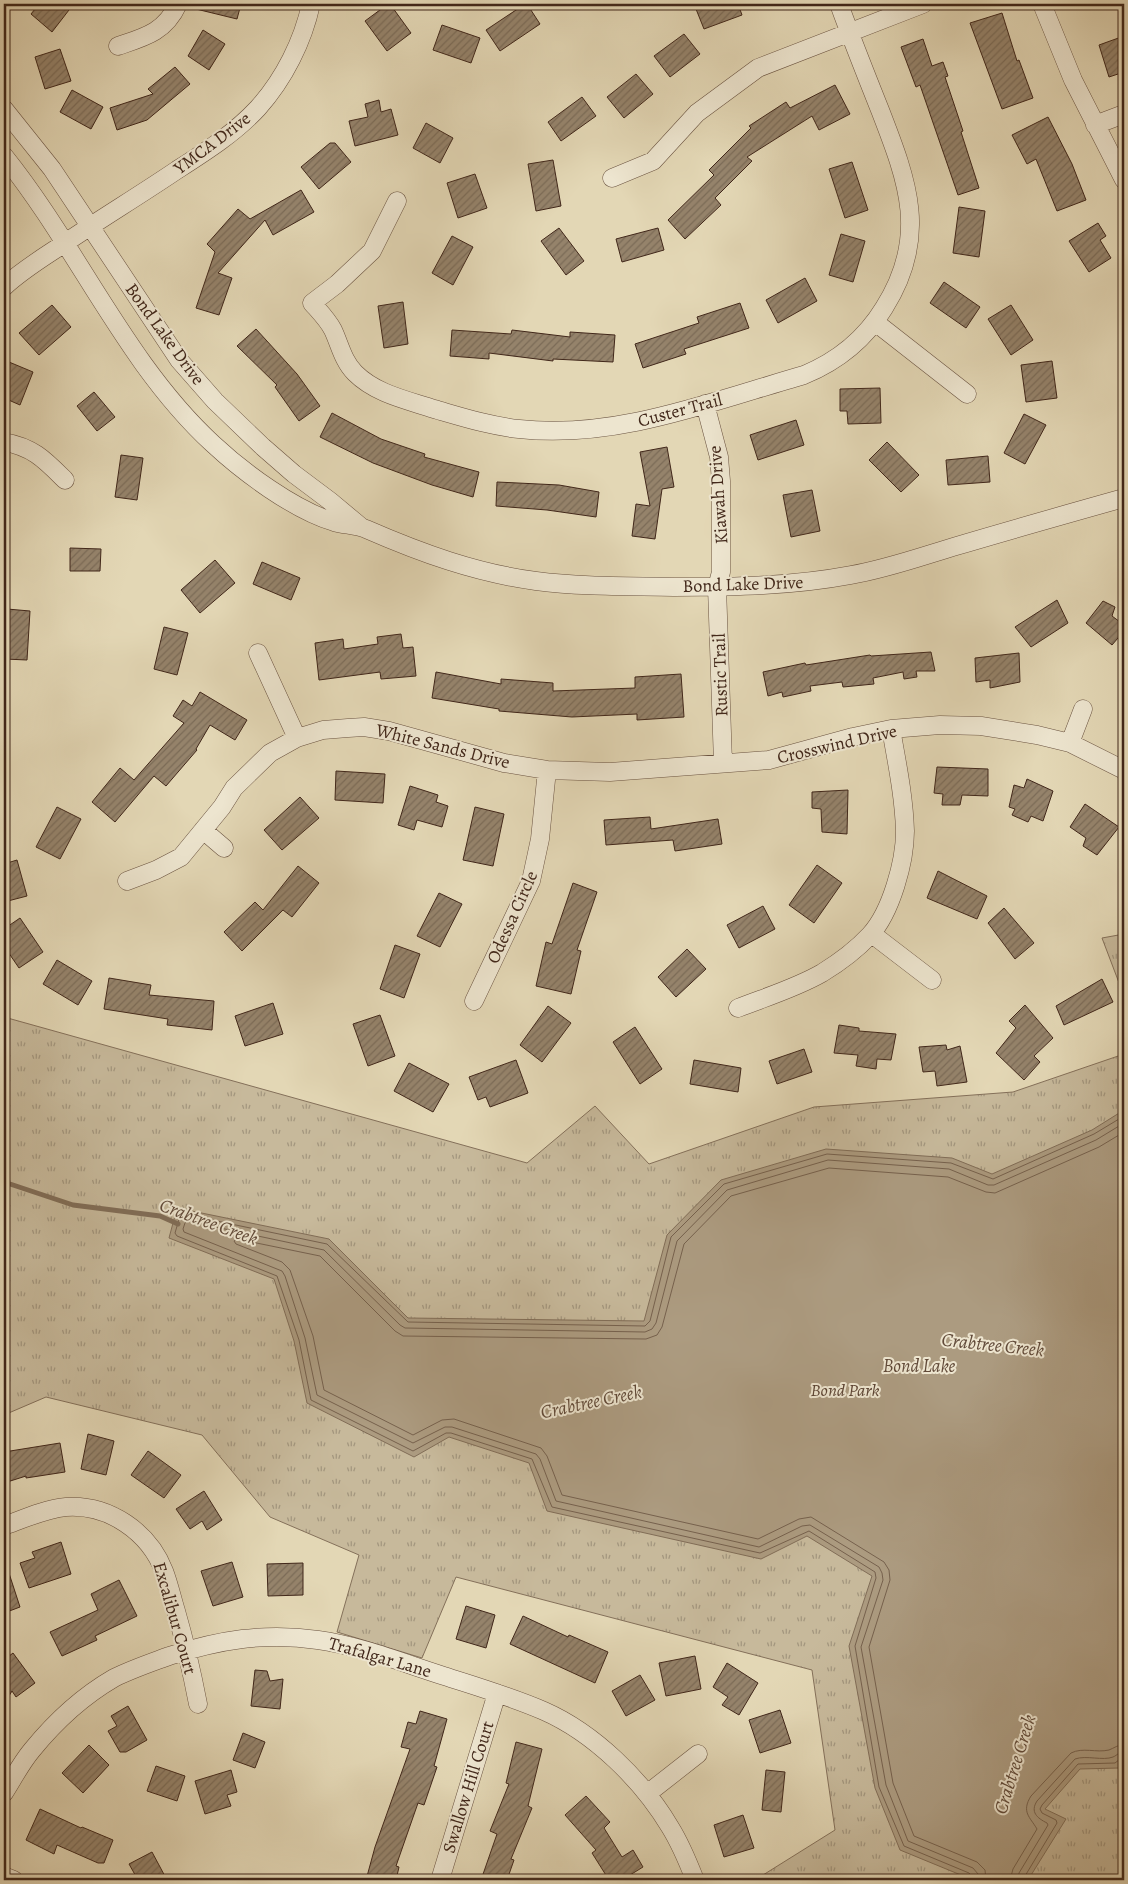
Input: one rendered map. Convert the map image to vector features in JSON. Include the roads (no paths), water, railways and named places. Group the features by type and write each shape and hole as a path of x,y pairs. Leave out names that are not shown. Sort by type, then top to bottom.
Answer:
{"street":[{"path":"118,46 149,36 174,13 178,4"},
{"name":"YMCA Drive","path":"4,288 32,265 207,151 238,127 258,108 292,58 311,4"},
{"name":"Custer Trail","path":"397,201 372,251 337,284 312,303 332,329 347,364 365,382 376,389 466,418 517,429 582,430 617,426 705,404 822,368 845,352 875,322 890,300 901,275 911,228 906,184 896,152 840,4"},
{"path":"612,178 653,161 697,113 758,68 923,4"},
{"path":"1042,4 1073,80 1124,180"},
{"name":"Bond Lake Drive","path":"4,109 52,169 179,360 215,401 294,474 360,527"},
{"path":"1095,125 1124,114"},
{"name":"Bond Lake Drive","path":"4,156 31,192 155,378 174,402 212,443 270,488 306,510 334,522 360,527 442,560 482,571 534,581 595,586 717,587 783,584 855,574 1124,498"},
{"path":"875,322 967,394"},
{"name":"Kiawah Drive","path":"705,404 719,457 721,481 721,572 717,587"},
{"path":"4,442 22,445 44,459 65,480"},
{"name":"Rustic Trail","path":"717,587 723,763"},
{"path":"258,652 298,738"},
{"path":"1070,743 1082,708"},
{"name":"Crosswind Drive","path":"723,763 769,760 891,729 940,725 981,726 1037,735 1070,743 1124,770"},
{"name":"White Sands Drive","path":"127,881 156,870 181,857 222,807 234,788 270,753 298,738 323,730 364,727 389,731 504,763 547,770 610,772 723,763"},
{"path":"738,1008 821,973 847,956 872,934 894,890 900,870 904,844 900,785 891,729"},
{"name":"Odessa Circle","path":"474,1001 531,881 540,839 547,770"},
{"path":"203,830 224,848"},
{"path":"872,934 932,980"},
{"name":"Excalibur Court","path":"4,1526 65,1507 102,1512 120,1519 136,1530 147,1541 164,1572 187,1650 198,1704"},
{"name":"Trafalgar Lane","path":"4,1793 30,1752 60,1720 93,1692 136,1667 187,1650 237,1638 289,1637 318,1640 355,1648 497,1693 544,1711 570,1725 594,1741 647,1794 670,1826 695,1880"},
{"name":"Swallow Hill Court","path":"440,1880 497,1693"},
{"path":"647,1794 698,1754"},
{"path":"4,1876 14,1880"}],"water":[{"name":"Bond Lake","path":"1124,1110 1124,1760 1119,1768 1080,1769 1045,1809 1066,1819 1028,1880 973,1880 900,1850 875,1788 849,1646 872,1576 807,1536 761,1559 547,1511 529,1463 449,1437 414,1457 307,1403 294,1341 274,1279 169,1238 177,1208 329,1239 408,1318 644,1321 667,1235 721,1180 826,1149 952,1158 992,1174 1092,1130"}],"waterway":[{"name":"Crabtree Creek","path":"4,1182 73,1205 160,1216 178,1224"}],"park label":[{"name":"Bond Park","path":"845,1390"}]}
